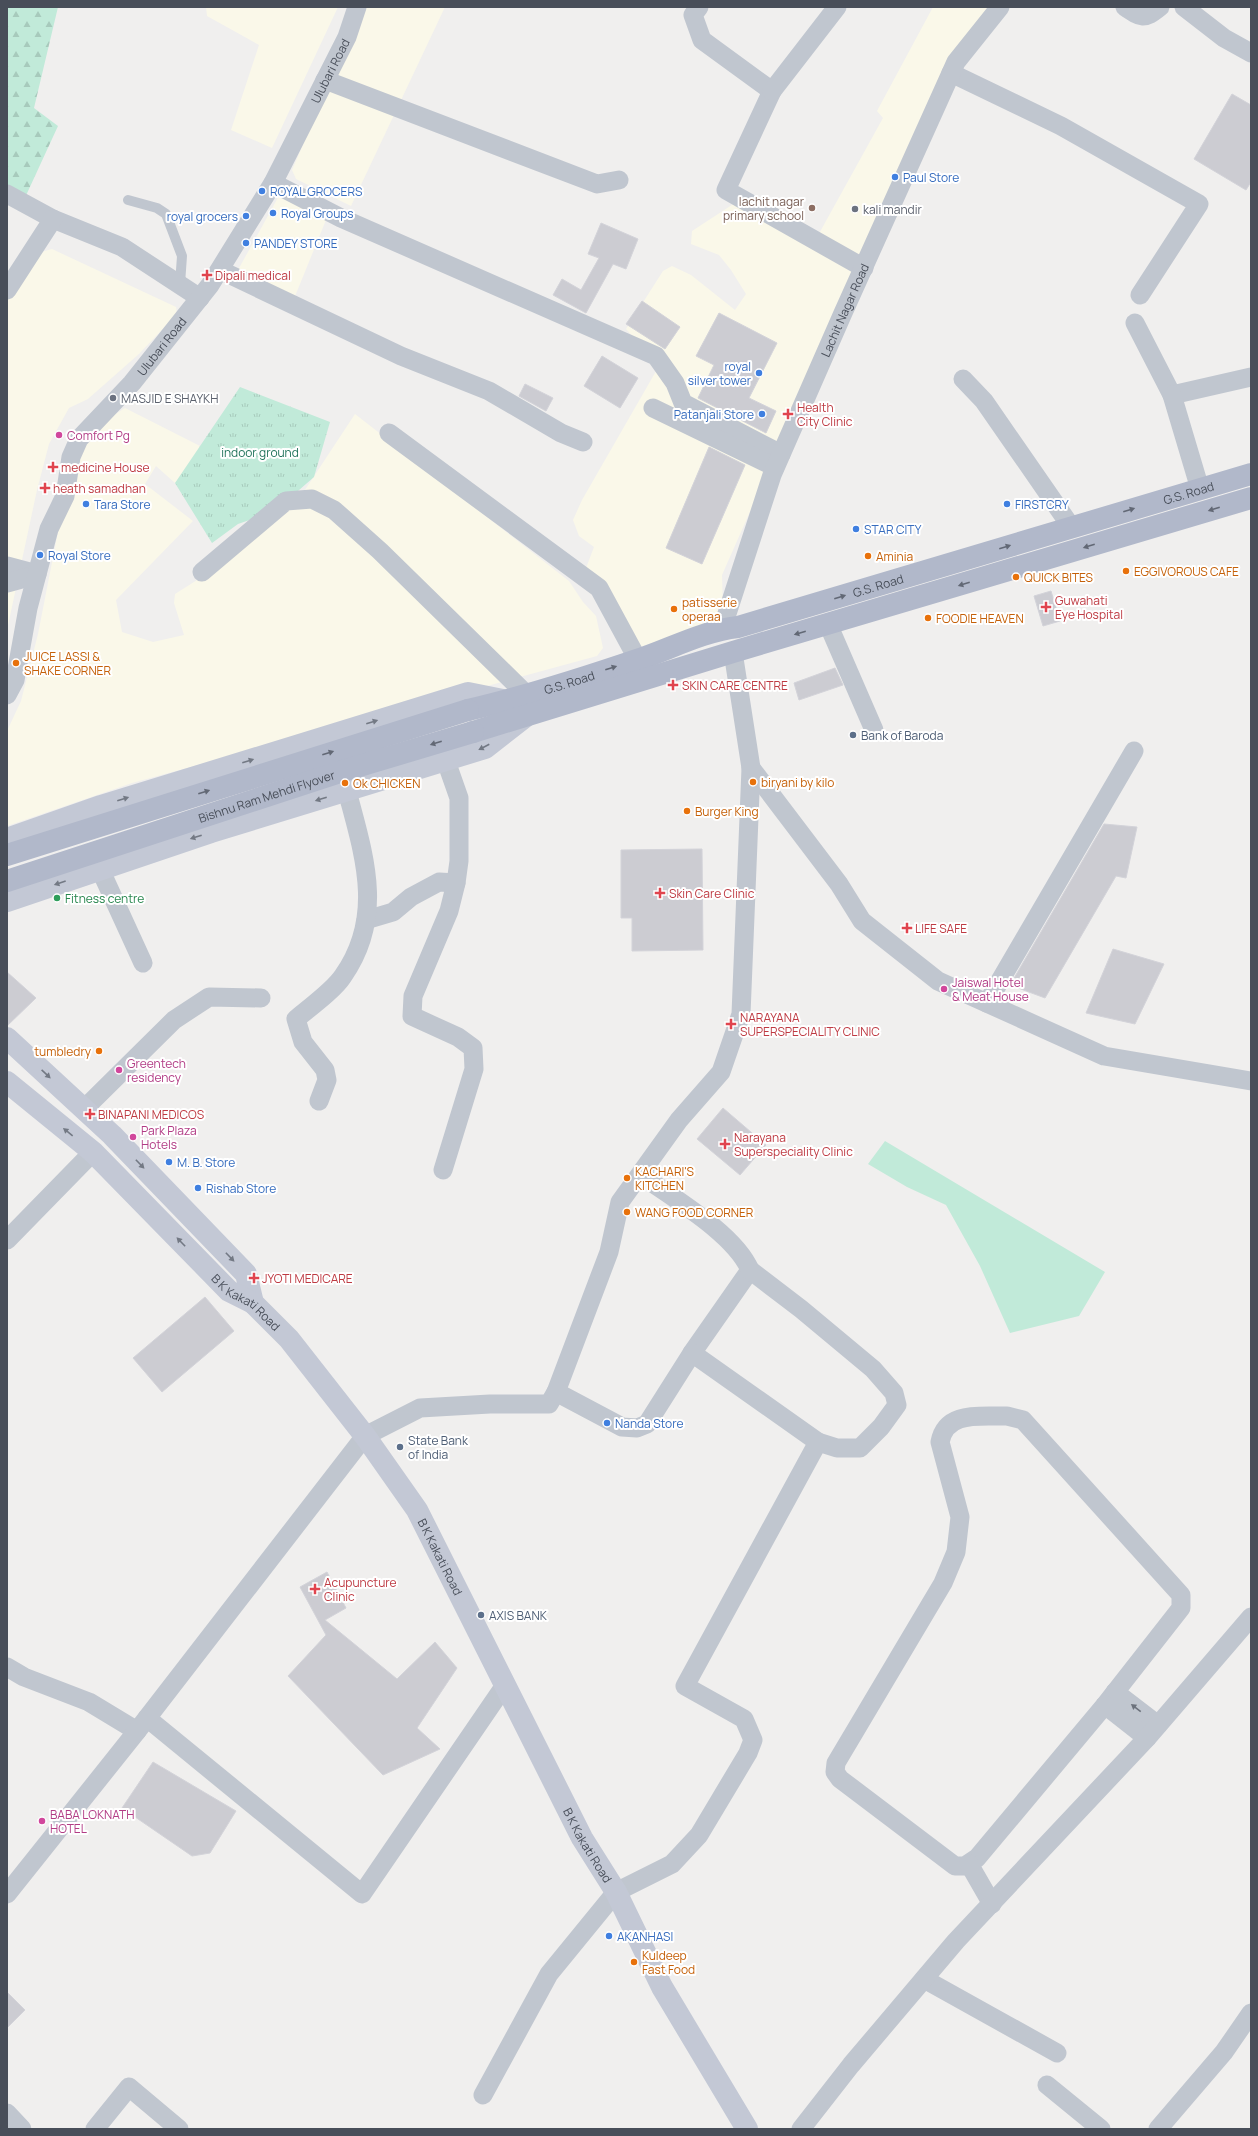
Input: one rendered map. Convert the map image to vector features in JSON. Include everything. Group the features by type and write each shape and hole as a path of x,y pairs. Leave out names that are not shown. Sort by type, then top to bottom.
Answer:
{"main road":[{"name":"G.S. Road","path":"520,704 722,629 738,627 1251,474"},
{"name":"G.S. Road","path":"520,704 733,652 1251,498"},
{"path":"7,839 101,806 468,692 520,704 485,748 211,832 7,901"},
{"name":"Bishnu Ram Mehdi Flyover","path":"7,855 468,710 520,704"},
{"name":"Bishnu Ram Mehdi Flyover","path":"7,881 338,772 473,732 520,704"},
{"path":"101,806 122,862"},
{"path":"62,820 91,872"},
{"path":"7,1038 112,1135 246,1274 253,1303"},
{"name":"B K Kakati Road","path":"7,1082 93,1152 228,1291 253,1303 289,1339 365,1436 417,1510 582,1838 616,1892 662,1987 747,2129"}],"street":[{"name":"Ulubari Road","path":"7,695 14,680 28,608 49,529 65,496 71,457 79,438 132,383 200,298 220,270 273,183 347,37 356,7"},
{"path":"698,7 693,15 702,40 772,92"},
{"path":"837,7 772,92 726,190 864,268"},
{"name":"Lachit Nagar Road","path":"722,629 778,461 951,73 956,62 1000,7"},
{"path":"1125,7 1139,16 1149,16 1160,7"},
{"path":"1184,7 1224,38 1251,53"},
{"path":"951,73 1061,126 1199,204 1140,295"},
{"path":"325,80 597,184 619,180"},
{"path":"273,183 341,218 656,356 674,383 683,403 778,461"},
{"path":"7,194 53,219 122,247 200,298"},
{"path":"7,290 53,219"},
{"path":"220,270 401,356 489,392 561,433 583,442"},
{"path":"1135,323 1172,395 1200,489"},
{"path":"1172,395 1251,377"},
{"path":"962,379 984,402 1072,528"},
{"path":"653,408 778,461"},
{"path":"389,433 599,588 638,660"},
{"path":"202,572 286,501 312,499 334,510 380,551 520,704"},
{"path":"7,566 37,574"},
{"path":"7,583 37,574"},
{"path":"828,624 874,730"},
{"path":"7,1894 142,1724 365,1436 420,1408 490,1404 549,1404 556,1392 608,1252 620,1202 641,1175 679,1120 721,1072 741,1014 751,768 733,652"},
{"path":"987,1003 1134,751"},
{"path":"443,1170 474,1069 473,1048 458,1037 412,1016 413,996 448,911 456,883 459,861 459,798 446,761"},
{"path":"751,768 839,884 862,921 938,981 1104,1056 1251,1080"},
{"path":"319,1101 327,1080 325,1070 302,1042 296,1019 343,977 365,934 369,885 359,835 347,791"},
{"path":"91,872 143,963"},
{"path":"366,920 393,912 411,897 439,882 456,883"},
{"path":"84,1109 174,1020 209,997 261,998"},
{"path":"7,1240 93,1152"},
{"path":"641,1175 728,1238 745,1258 750,1270 801,1309 873,1369 894,1393 897,1405 882,1427 860,1448 837,1448 818,1442 692,1353"},
{"path":"556,1392 622,1427 637,1428 647,1424 692,1353 750,1270"},
{"path":"1007,1416 1023,1420 1180,1595 1181,1608 1110,1698 973,1861 966,1866 955,1866 840,1779 835,1772 836,1762 943,1583 956,1552 960,1517 940,1442 942,1434 947,1426 958,1418 1007,1416"},
{"path":"483,2095 549,1974 616,1892 672,1864 699,1835 748,1753 753,1740 744,1719 685,1686 818,1442"},
{"path":"801,2129 851,2064 924,1979 996,1899 1153,1732 1251,1618"},
{"path":"7,1667 24,1677 142,1724 362,1894 505,1685"},
{"path":"1110,1698 1153,1732"},
{"path":"973,1861 996,1899"},
{"path":"924,1979 1057,2053"},
{"path":"1158,2129 1224,2052 1251,2013"},
{"path":"1047,2085 1101,2129"},
{"path":"94,2129 129,2087 179,2129"},
{"path":"7,2113 22,2129"}],"lane":[{"path":"128,200 157,208 166,214 182,256 180,284"}],"shaded area":[{"path":"206,7 338,7 272,148 231,130 259,45 207,16"},
{"path":"363,7 445,7 351,206 296,179 292,170"},
{"path":"933,7 994,7 881,215 722,575 723,608 720,621 640,647 586,568 594,547 579,536 573,520 582,500 659,366 626,329 663,271 672,266 691,275 735,310 746,294 731,270 719,255 691,244 692,231 738,201 816,239 883,118 877,111"},
{"path":"280,194 326,220 289,311 233,279"},
{"path":"52,249 176,307 177,314 139,354 88,399 69,408 49,444 37,490 7,630 7,300 41,252"},
{"path":"125,408 200,446 186,476 175,483 156,466 145,484 193,521 116,600 122,632 153,642 184,635 174,603 175,594 224,563 299,499 355,414 569,581 583,602 596,616 603,648 597,656 132,783 7,826 7,731 21,701 38,634 65,496 71,457 106,420"}],"green space":[{"path":"7,7 58,7 34,108 58,126 23,202 7,192"},
{"name":"indoor ground","path":"240,387 330,422 314,477 275,511 238,524 212,543 175,483"},
{"path":"885,1141 1105,1272 1079,1316 1010,1333 980,1266 946,1205 907,1187 868,1164"}],"building":[{"path":"1232,94 1251,105 1251,182 1246,190 1194,159"},
{"path":"601,223 638,239 626,269 613,264 586,313 553,295 562,279 581,290 599,258 588,254"},
{"path":"642,301 680,327 665,349 626,324"},
{"path":"719,313 777,343 749,398 776,411 766,433 698,398 714,365 696,356"},
{"path":"602,356 638,378 620,408 584,386"},
{"path":"525,384 553,398 546,411 519,396"},
{"path":"709,447 745,465 702,564 666,548"},
{"path":"1051,591 1060,621 1043,626 1034,596"},
{"path":"835,668 843,685 799,700 794,683"},
{"path":"1104,824 1137,827 1126,878 1116,876 1045,998 1010,985"},
{"path":"702,849 703,950 632,951 632,918 621,918 621,850"},
{"path":"1113,949 1164,964 1135,1024 1086,1013"},
{"path":"7,972 36,998 7,1026"},
{"path":"723,1108 766,1145 740,1175 697,1139"},
{"path":"205,1297 234,1331 162,1392 133,1358"},
{"path":"327,1572 346,1608 325,1620 397,1679 435,1642 457,1668 417,1728 440,1749 383,1775 288,1676 326,1635 300,1587"},
{"path":"153,1762 236,1811 210,1853 192,1856 122,1808"},
{"path":"7,1992 25,2010 7,2028"}],"place":[{"name":"Paul Store","path":"895,177"},
{"name":"ROYAL GROCERS","path":"262,191"},
{"name":"lachit nagar primary school","path":"812,208"},
{"name":"kali mandir","path":"855,209"},
{"name":"Royal Groups","path":"273,213"},
{"name":"royal grocers","path":"246,216"},
{"name":"PANDEY STORE","path":"246,243"},
{"name":"Dipali medical","path":"207,275"},
{"name":"royal silver tower","path":"759,373"},
{"name":"MASJID E SHAYKH","path":"113,398"},
{"name":"Patanjali Store","path":"762,414"},
{"name":"Health City Clinic","path":"788,414"},
{"name":"Comfort Pg","path":"59,435"},
{"name":"medicine House","path":"53,467"},
{"name":"heath samadhan","path":"45,488"},
{"name":"Tara Store","path":"86,504"},
{"name":"FIRSTCRY","path":"1007,504"},
{"name":"STAR CITY","path":"856,529"},
{"name":"Royal Store","path":"40,555"},
{"name":"Aminia","path":"868,556"},
{"name":"EGGIVOROUS CAFE","path":"1126,571"},
{"name":"QUICK BITES","path":"1016,577"},
{"name":"Guwahati Eye Hospital","path":"1046,607"},
{"name":"patisserie operaa","path":"674,609"},
{"name":"FOODIE HEAVEN","path":"928,618"},
{"name":"JUICE LASSI & SHAKE CORNER","path":"16,663"},
{"name":"SKIN CARE CENTRE","path":"673,685"},
{"name":"Bank of Baroda","path":"853,735"},
{"name":"biryani by kilo","path":"753,782"},
{"name":"Ok CHICKEN","path":"345,783"},
{"name":"Burger King","path":"687,811"},
{"name":"Skin Care Clinic","path":"660,893"},
{"name":"Fitness centre","path":"57,898"},
{"name":"LIFE SAFE","path":"907,928"},
{"name":"Jaiswal Hotel & Meat House","path":"944,989"},
{"name":"NARAYANA SUPERSPECIALITY CLINIC","path":"731,1024"},
{"name":"tumbledry","path":"99,1051"},
{"name":"Greentech residency","path":"119,1070"},
{"name":"BINAPANI MEDICOS","path":"90,1114"},
{"name":"Park Plaza Hotels","path":"133,1137"},
{"name":"Narayana Superspeciality Clinic","path":"725,1144"},
{"name":"M. B. Store","path":"169,1162"},
{"name":"KACHARI'S KITCHEN","path":"627,1178"},
{"name":"Rishab Store","path":"198,1188"},
{"name":"WANG FOOD CORNER","path":"627,1212"},
{"name":"JYOTI MEDICARE","path":"254,1278"},
{"name":"Nanda Store","path":"607,1423"},
{"name":"State Bank of India","path":"400,1447"},
{"name":"Acupuncture Clinic","path":"315,1589"},
{"name":"AXIS BANK","path":"481,1615"},
{"name":"BABA LOKNATH HOTEL","path":"42,1821"},
{"name":"AKANHASI","path":"609,1936"},
{"name":"Kuldeep Fast Food","path":"634,1962"}]}
